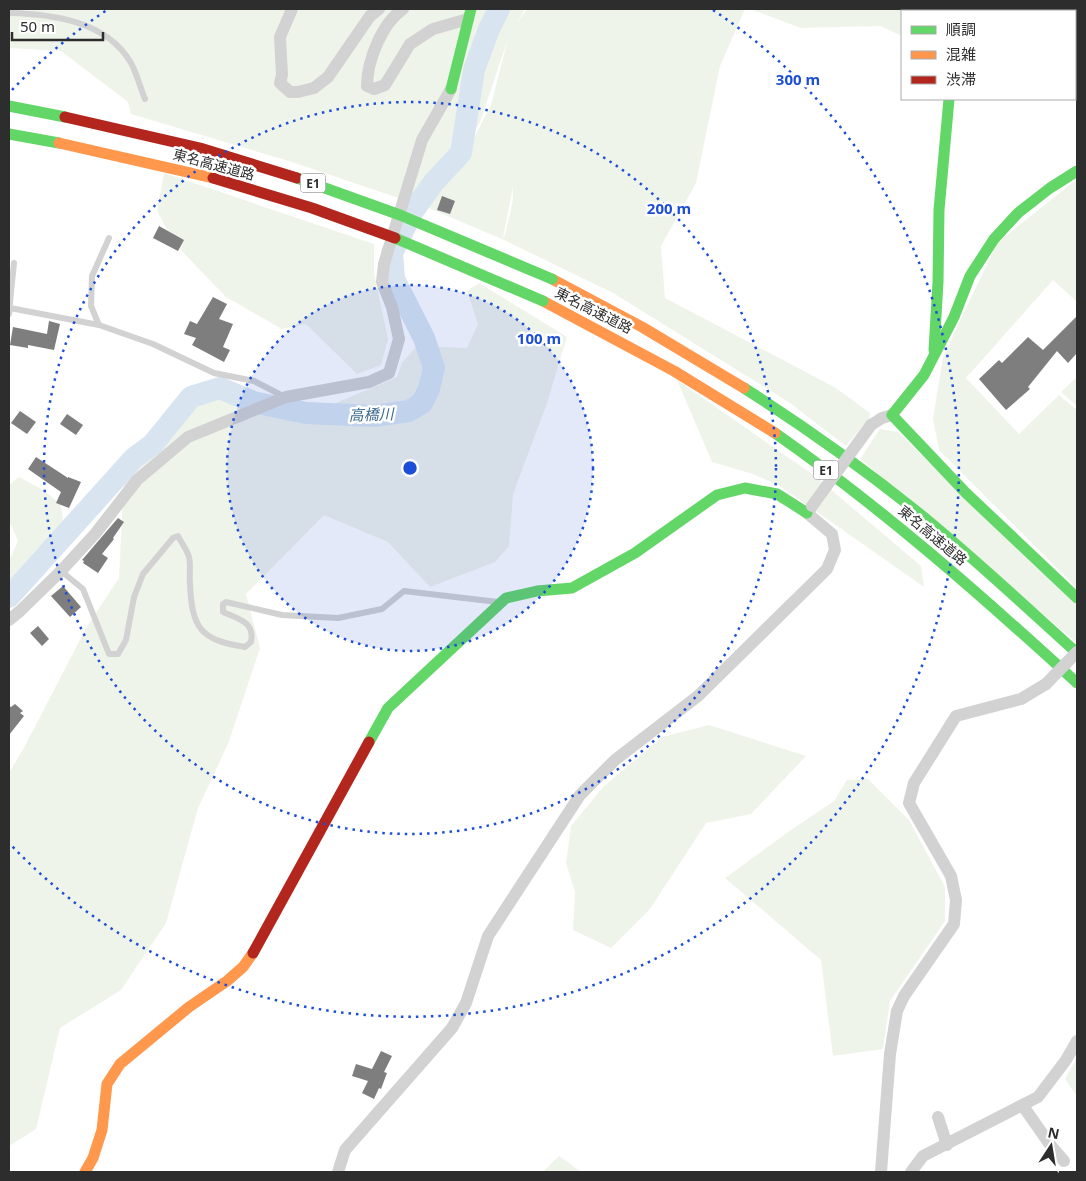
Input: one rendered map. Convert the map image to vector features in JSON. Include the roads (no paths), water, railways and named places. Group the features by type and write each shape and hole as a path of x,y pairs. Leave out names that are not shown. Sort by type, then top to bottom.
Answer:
{"main road":[{"path":"451,89 470,14"},
{"path":"933,358 938,282 939,210 949,100"},
{"name":"東名高速道路","path":"9,106 140,134 244,160 414,219 552,279 622,315 750,391 822,439 898,497 980,564 1077,653"},
{"name":"東名高速道路","path":"9,134 137,159 232,183 325,212 405,241 543,301 625,342 692,380 799,450 885,514 958,575 1077,683"},
{"path":"1077,171 1050,188 1018,213 994,239 970,276 954,317 924,375 892,415 966,493 1077,598"},
{"path":"85,1172 93,1158 102,1130 107,1084 120,1064 189,1007 227,981 243,967 258,946 388,708 506,598 537,591 572,588 636,553 717,495 745,488 777,494 809,509"}],"street":[{"path":"292,9 280,38 282,75 280,83 290,92 314,88 328,77 370,16 379,9"},
{"path":"403,9 394,15 383,31 367,73 367,86 374,89 385,85 410,44 433,29 470,14"},
{"path":"9,620 61,571 95,534 137,480 188,438 286,397 369,382 388,373 399,339 392,307 382,282 384,264 422,140 451,89"},
{"path":"338,1172 345,1150 452,1028 466,1003 488,936 580,795 615,760 698,696 827,569 836,550 832,534 809,509 871,425 882,418 892,415"},
{"path":"882,1172 890,1054 897,1011 904,996 954,924 956,900 951,876 909,802 914,783 956,716 1021,699 1046,684 1077,653"},
{"path":"911,1172 923,1156 1024,1106 1038,1097 1066,1060 1077,1041"},
{"path":"1024,1106 1051,1146 1064,1161"},
{"path":"938,1117 947,1145"}],"lane":[{"path":"9,13 38,14 89,26 112,40 130,63 145,98"},
{"path":"99,325 91,306 92,276 109,238"},
{"path":"9,313 14,263"},
{"path":"9,313 10,308 99,325 153,344 214,373 254,381 286,397"},
{"path":"61,571 83,589 109,654 118,654 126,640 134,597 143,574 173,538 178,536 188,556 191,601 197,624 206,635 226,644 245,647 251,642 252,635 246,622 223,612 223,604 226,602 282,615 338,618 382,609 404,591 502,602"}],"waterway":[{"name":"高橋川","path":"9,597 134,458 153,444 191,397 220,388 253,402 306,413 374,416 409,411 422,403 429,389 434,368 424,338 394,279 392,253 413,211 434,182 461,153 474,70 489,29 499,9"}]}
